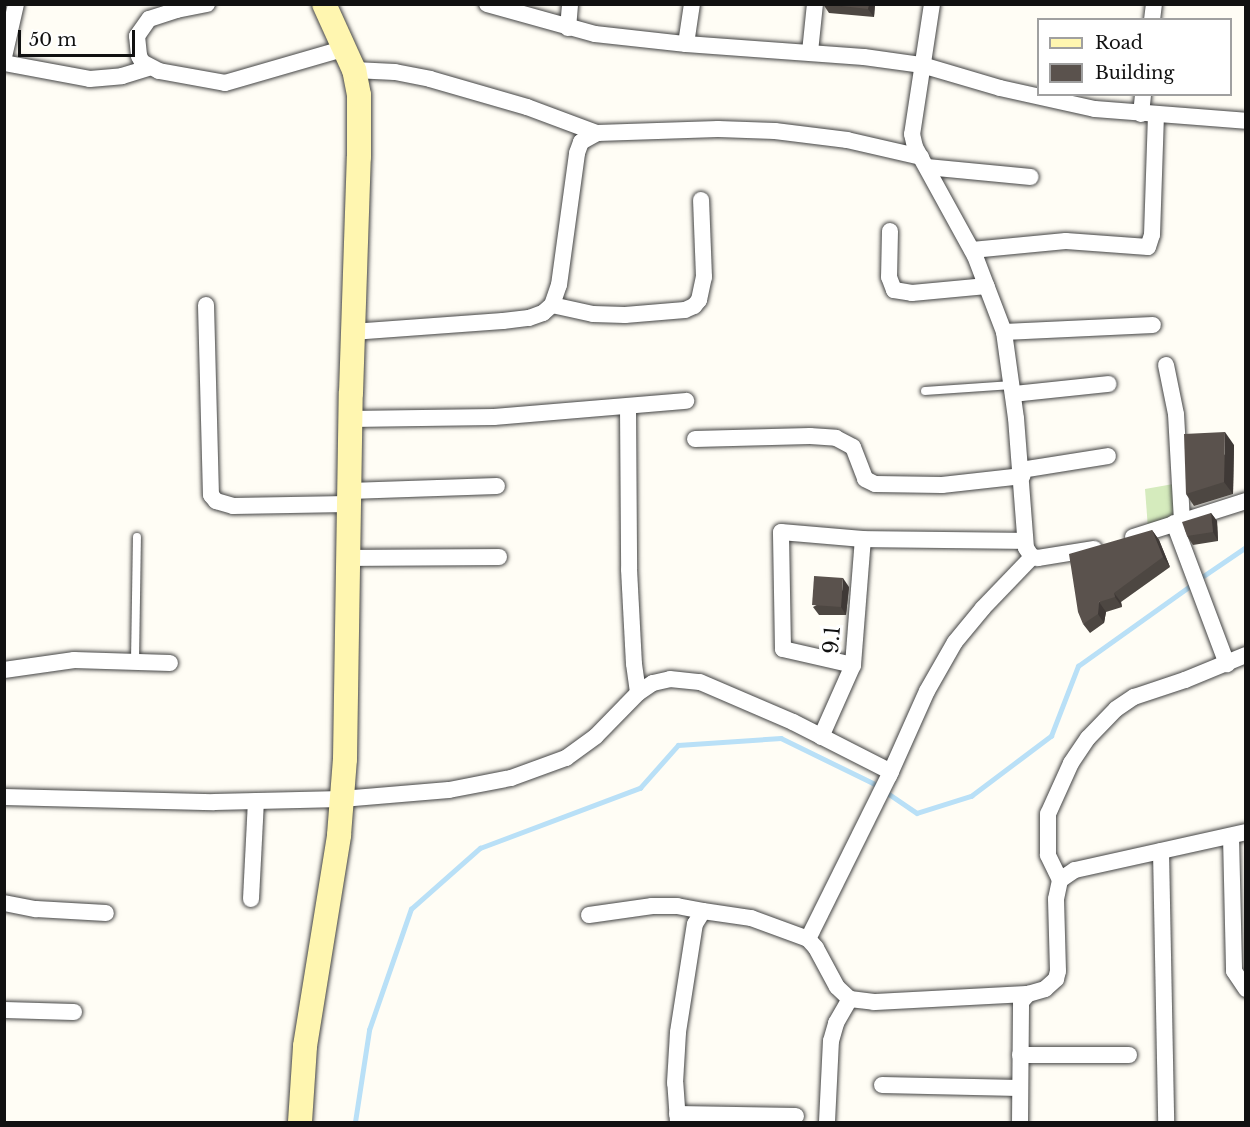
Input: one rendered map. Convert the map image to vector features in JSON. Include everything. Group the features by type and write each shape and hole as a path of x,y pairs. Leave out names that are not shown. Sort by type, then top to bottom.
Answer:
{"main road":[{"path":"300,1122 305,1046 331,889 342,799 352,332 359,157 358,95 350,59 324,4"}],"street":[{"path":"4,57 15,4"},
{"path":"148,68 139,56 137,47 137,36 141,27 149,19 160,14 207,4"},
{"path":"487,4 513,8 568,28 636,40 810,52 922,65 1044,99 1095,109 1245,121"},
{"path":"568,28 570,4"},
{"path":"686,44 692,4"},
{"path":"810,52 815,4"},
{"path":"808,939 890,774 927,691 955,642 1029,549 1013,390 1004,332 972,249 915,147 912,123 932,4"},
{"path":"4,63 90,80 122,76 148,68 225,83 350,59 450,84 526,107 597,133"},
{"path":"972,249 1066,241 1148,247 1152,235 1148,115 1143,96"},
{"path":"352,332 529,318 543,313 552,305 559,285 577,153 581,142 597,133 718,129 775,131 847,140 924,162 1031,177"},
{"path":"552,305 593,314 625,315 676,311 694,306 699,300 704,277 701,200"},
{"path":"890,231 889,277 894,290 912,293 987,286"},
{"path":"206,305 212,495 216,501 241,506 497,486"},
{"path":"1004,332 1153,325"},
{"path":"1166,365 1176,414 1178,522 1183,549 1227,664"},
{"path":"1013,390 1108,384"},
{"path":"350,419 494,417 686,401"},
{"path":"628,407 629,569 634,664 638,693"},
{"path":"695,439 803,436 836,438 853,447 865,479 875,484 942,485 1022,473 1108,456"},
{"path":"853,665 783,649 781,532 863,540 1029,549 1058,556 1110,544 1245,501"},
{"name":"9.1","path":"821,737 853,665 863,540"},
{"path":"348,558 499,557"},
{"path":"589,915 652,906 678,906 751,918 808,939 816,948 837,987 850,999 874,1002 1028,994 1052,985 1058,971 1056,899 1060,880 1048,855 1048,814 1071,763 1088,738 1116,709 1134,697 1227,664 1245,655"},
{"path":"4,670 74,660 170,663"},
{"path":"4,797 151,802 256,801 342,799 449,790 512,778 539,769 582,748 638,693 653,683 670,679 686,679 709,686 821,737 890,774"},
{"path":"251,899 256,801"},
{"path":"1060,880 1075,870 1238,834 1234,971 1245,989"},
{"path":"1161,851 1166,1122"},
{"path":"4,903 36,909 106,913"},
{"path":"703,911 695,924 680,1013 676,1057 678,1118 796,1116"},
{"path":"1020,1122 1021,1002 1028,994"},
{"path":"827,1122 831,1041 836,1023 850,999"},
{"path":"4,1010 74,1012"},
{"path":"1020,1055 1129,1054"},
{"path":"882,1085 1019,1088"}],"lane":[{"path":"926,391 1013,390"},
{"path":"135,661 137,537"}],"green space":[{"path":"1179,483 1181,511 1148,528 1145,489"}],"building":[{"path":"824,4 869,4 868,9"},
{"path":"1225,432 1224,482 1186,494 1184,434"},
{"path":"1211,513 1213,532 1187,536 1182,522"},
{"path":"1152,530 1163,557 1114,593 1115,597 1099,602 1098,614 1083,624 1078,612 1069,554"},
{"path":"814,576 843,578 841,607 812,605"}],"waterway":[{"path":"1199,579 1246,547"},
{"path":"355,1122 369,1030 411,909 480,848 640,788 678,745 781,738 873,783 917,813 971,796 1051,736 1078,666 1193,584"}]}
